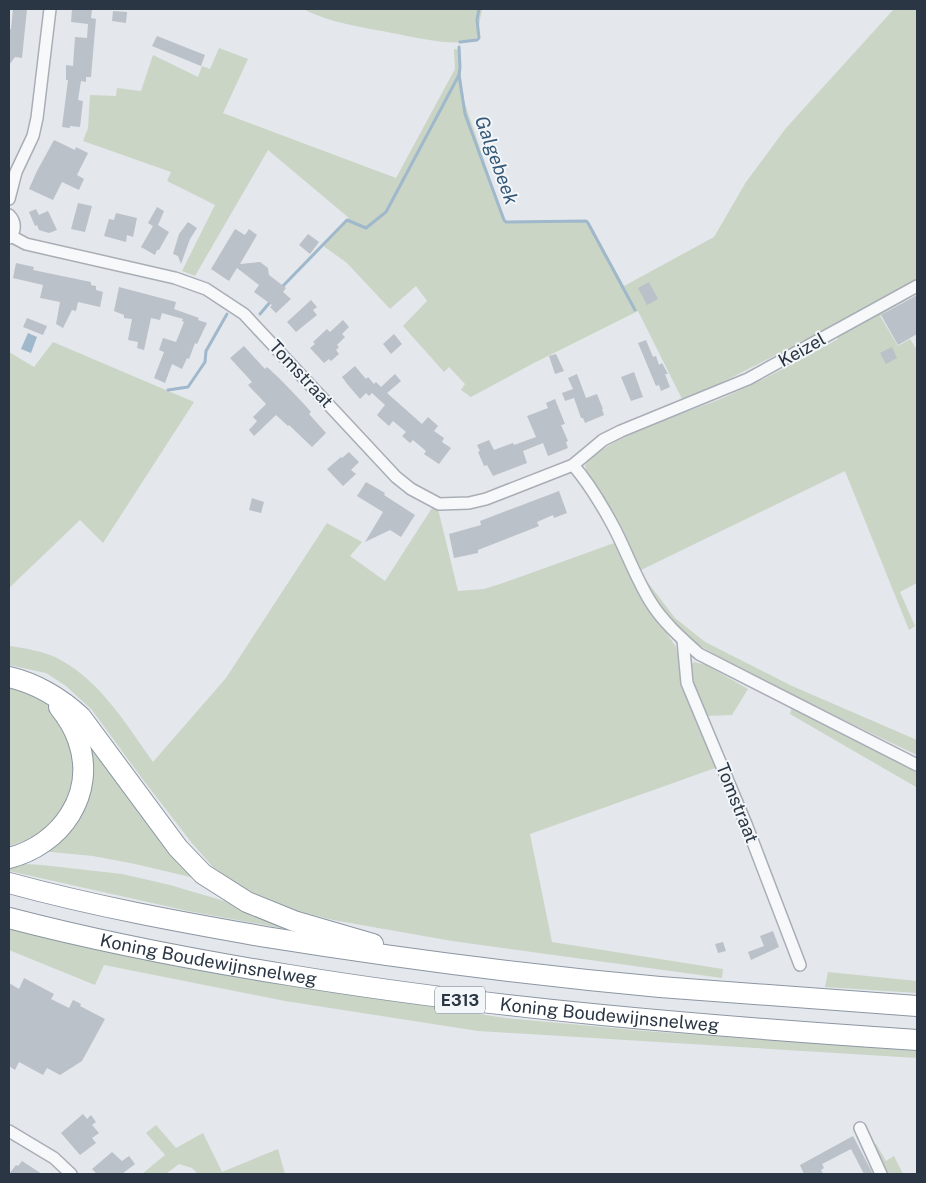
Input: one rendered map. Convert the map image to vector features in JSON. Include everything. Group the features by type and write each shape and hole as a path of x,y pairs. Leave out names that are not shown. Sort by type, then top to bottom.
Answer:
{"highway":[{"path":"9,677 25,682 51,695 74,710 91,729 178,848 203,874 247,902 294,921 432,962"},
{"path":"9,858 30,851 53,836 63,826 79,794 83,773 78,741 72,726 51,695"},
{"name":"Koning Boudewijnsnelweg","path":"9,883 193,924 372,954 659,987 917,1006"},
{"name":"Koning Boudewijnsnelweg","path":"9,918 204,961 386,990 480,1002 658,1020 917,1040"}],"street":[{"path":"9,199 16,172 33,136 38,118 50,9"},
{"path":"9,215 14,224 10,237"},
{"name":"Tomstraat","path":"10,237 26,244 175,278 206,289 225,300 244,314 396,477 411,489 439,504 469,503 486,499 573,465 609,437 682,406"},
{"name":"Keizel","path":"682,406 748,379 917,286"},
{"path":"573,465 598,499 612,523 633,570 650,601 683,640 699,654 917,765"},
{"name":"Tomstraat","path":"683,640 687,683 746,824 800,965"},
{"path":"860,1128 881,1174"},
{"path":"9,1131 54,1158 71,1174"}],"green space":[{"path":"303,9 482,9 476,41 455,43 423,39 346,24 324,18"},
{"path":"894,9 917,9 917,293 880,316 898,346 910,339 917,350 917,583 900,592 915,626 909,630 845,471 640,571 622,531 590,479 585,465 613,443 631,434 740,390 824,347 838,339 833,326 711,388 682,399 638,311 471,397 461,390 465,384 449,367 444,372 403,326 427,301 416,286 390,309 347,263 322,245 349,218 268,150 195,276 182,271 215,205 167,181 171,172 83,141 88,128 90,95 116,96 117,88 141,91 153,55 198,77 202,66 210,69 219,48 248,59 223,113 396,178 455,69 454,49 460,50 464,101 505,222 588,220 624,286 714,237 746,182 786,128"},
{"path":"53,342 194,402 103,543 80,520 9,588 9,352 34,367"},
{"path":"432,508 438,509 458,591 484,589 617,542 646,608 676,647 683,683 718,767 530,834 552,942 723,969 722,978 452,941 333,920 298,911 259,896 235,883 213,867 191,842 92,710 66,686 46,673 9,665 9,646 46,653 72,667 86,678 111,704 153,762 226,678 327,523 362,542 350,556 385,581"},
{"path":"640,573 675,618 705,642 792,686 917,740 917,755 855,726 703,647 669,620 654,600"},
{"path":"694,662 706,665 748,689 732,715 705,716 692,687 690,666"},
{"path":"9,687 31,694 44,702 57,714 72,740 74,784 59,816 48,828 33,838 9,846"},
{"path":"792,707 917,770 917,790 916,787 790,714"},
{"path":"82,734 203,880 93,856 40,851 60,838"},
{"path":"9,863 122,874 170,885 224,901 319,935 188,911 9,871"},
{"path":"9,927 286,984 505,1018 645,1031 917,1051 917,1058 478,1031 285,1001 104,965 95,985 9,950"},
{"path":"828,972 917,981 917,993 825,987"},
{"path":"156,1125 176,1148 203,1133 222,1172 278,1149 285,1174 198,1174 192,1168 179,1164 166,1174 142,1174 165,1155 146,1133"},
{"path":"876,1144 886,1161 894,1156 903,1174 875,1174 865,1150"}],"water":[{"path":"28,333 37,337 31,353 21,349"}],"building":[{"path":"13,9 27,9 22,58 15,57 9,65 9,29 11,29"},
{"path":"72,9 92,9 91,18 96,19 91,77 86,77 86,82 81,81 78,100 83,101 80,127 70,126 70,128 62,127 68,80 66,80 66,65 73,66 75,37 87,38 88,24 71,22"},
{"path":"113,11 127,12 126,23 112,21"},
{"path":"157,36 205,55 201,66 152,46"},
{"path":"54,140 75,150 76,147 88,153 77,175 84,179 79,190 62,182 53,200 29,189"},
{"path":"78,203 92,206 85,232 71,229"},
{"path":"157,207 164,211 158,225 169,232 155,255 141,247 153,226 148,223"},
{"path":"36,209 39,215 48,211 57,230 49,233 39,230 37,225 35,226 29,212"},
{"path":"116,213 137,218 133,237 127,235 126,242 104,236 109,219 114,220"},
{"path":"188,222 197,228 190,239 181,264 178,256 173,254 179,234"},
{"path":"235,229 245,235 249,229 257,235 240,264 260,262 268,268 269,275 286,288 283,292 291,299 276,313 270,307 272,305 254,292 259,285 237,268 229,281 211,269"},
{"path":"308,234 319,242 310,254 299,245"},
{"path":"16,263 34,267 33,270 91,282 91,285 96,286 96,290 103,292 100,307 78,302 76,311 72,310 63,328 56,324 60,302 40,298 43,285 13,278"},
{"path":"649,282 658,299 647,305 638,288"},
{"path":"119,287 176,302 174,309 207,323 182,369 172,364 165,383 154,378 164,352 159,350 163,338 176,342 184,322 182,321 183,319 162,313 160,320 151,318 144,350 137,348 138,342 128,340 132,319 124,318 124,315 114,311"},
{"path":"917,295 917,334 898,345 881,315"},
{"path":"311,300 317,307 313,310 317,315 296,332 287,322"},
{"path":"27,318 47,326 43,335 23,327"},
{"path":"343,320 349,327 342,334 345,337 337,345 339,347 336,350 339,354 331,361 329,359 324,363 310,348 315,344 313,342 327,329 330,332"},
{"path":"394,334 402,344 391,354 383,344"},
{"path":"646,340 653,357 656,356 659,365 662,363 668,374 665,374 670,387 661,391 659,385 656,386 638,343"},
{"path":"244,346 265,369 267,367 303,403 311,412 309,414 326,433 312,447 276,415 254,436 249,430 257,421 253,417 266,404 248,385 252,382 230,358"},
{"path":"892,347 897,358 886,364 880,353"},
{"path":"556,354 564,371 555,374 549,356"},
{"path":"355,366 366,379 368,377 374,384 376,382 381,387 395,374 401,381 387,393 422,424 428,417 438,426 434,431 444,438 442,442 451,448 439,464 424,454 426,451 413,440 410,443 402,436 406,432 393,421 389,426 377,415 385,405 372,393 369,396 366,393 360,399 348,385 342,377"},
{"path":"634,372 643,397 631,401 621,377"},
{"path":"577,374 586,398 597,394 604,415 585,423 583,418 581,418 574,398 565,401 562,393 573,389 568,378"},
{"path":"555,399 565,424 561,425 568,441 566,442 568,448 548,456 543,443 523,451 527,463 493,476 487,465 484,466 477,445 489,440 494,450 536,437 527,416 548,408 546,403"},
{"path":"349,452 359,462 351,470 356,474 343,486 327,469"},
{"path":"366,482 415,515 401,537 390,530 365,542 383,512 357,496"},
{"path":"559,491 567,513 554,518 553,515 537,522 539,526 478,550 478,553 454,558 449,534 481,525 480,521"},
{"path":"252,498 264,502 261,513 249,510"},
{"path":"773,931 779,947 751,960 748,952 764,946 760,936"},
{"path":"723,942 726,951 718,953 715,944"},
{"path":"24,978 54,994 51,999 69,1008 73,1000 81,1004 80,1006 105,1019 82,1061 60,1075 47,1068 43,1075 19,1062 15,1070 9,1066 9,983 19,989"},
{"path":"83,1114 87,1119 91,1115 96,1122 92,1125 99,1133 92,1138 96,1143 80,1155 61,1133"},
{"path":"853,1136 873,1174 864,1174 851,1149 822,1164 824,1168 821,1170 823,1174 804,1174 800,1165"},
{"path":"112,1152 122,1161 129,1156 135,1164 122,1174 97,1174 92,1169"},
{"path":"22,1161 42,1174 9,1174"}],"waterway":[{"name":"Galgebeek","path":"460,42 477,40 479,38 477,20 479,9"},
{"name":"Galgebeek","path":"459,47 459,75 465,114 504,220 506,222 586,221 635,310"},
{"path":"281,288 347,220 366,228 386,212 459,75"},
{"path":"260,314 271,301"},
{"path":"168,390 188,387 205,362 206,351 227,314"}]}
